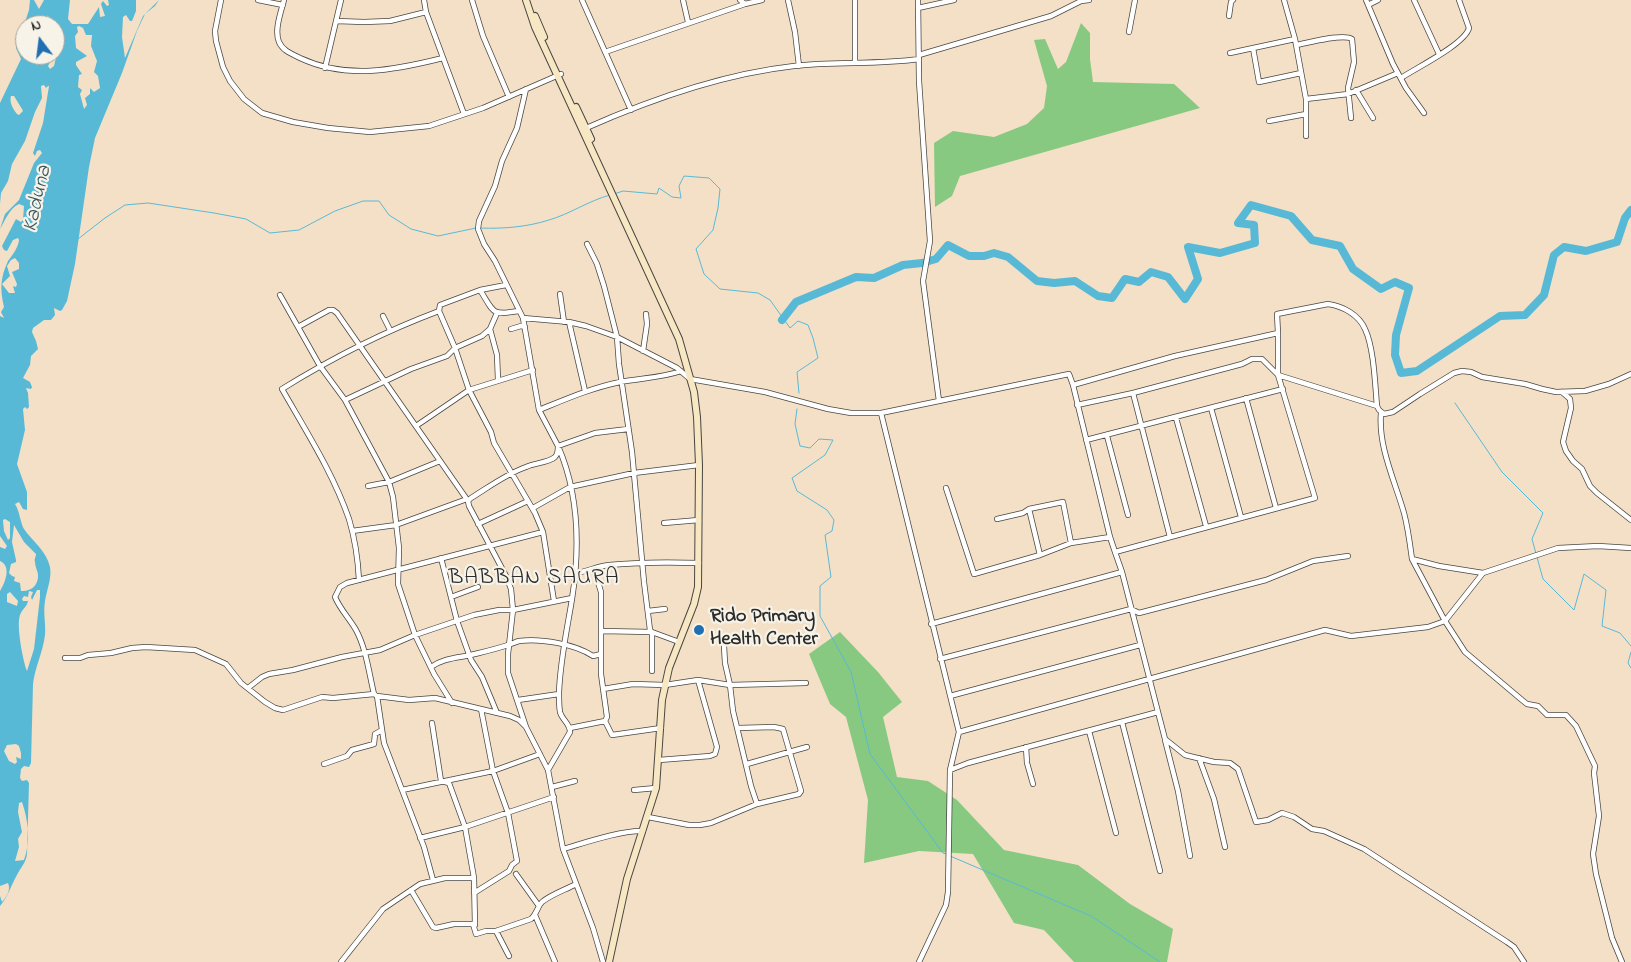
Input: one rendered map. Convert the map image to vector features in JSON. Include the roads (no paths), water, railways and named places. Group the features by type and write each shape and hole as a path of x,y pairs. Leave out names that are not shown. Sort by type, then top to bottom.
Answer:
{"main road":[{"path":"528,0 584,129 678,329 689,362 697,417 699,465 698,587 694,604 669,668 665,685 660,760 656,788 627,879 609,962"}],"street":[{"path":"221,0 215,30 216,40 223,67 230,81 244,99 262,113 293,122 370,132 429,126 483,108 559,74"},
{"path":"258,0 283,3 278,24 278,41 286,51 325,68 368,72 405,68 443,58"},
{"path":"325,68 341,0"},
{"path":"424,0 426,12 464,114"},
{"path":"472,0 483,36 509,97"},
{"path":"582,0 631,110"},
{"path":"684,0 688,22"},
{"path":"740,0 745,4"},
{"path":"605,52 688,22 762,0"},
{"path":"788,0 795,32 799,66"},
{"path":"855,0 855,62"},
{"path":"918,0 919,80 930,241 923,280 939,401"},
{"path":"918,8 954,0"},
{"path":"584,129 694,88 742,75 799,66 906,61 1051,16 1081,1 1089,0"},
{"path":"1129,32 1135,0"},
{"path":"1229,16 1233,0"},
{"path":"1284,0 1295,39 1306,99 1306,136"},
{"path":"1378,0 1367,2 1399,75 1424,113"},
{"path":"1414,0 1439,54"},
{"path":"1306,99 1348,94 1399,75 1439,54 1459,41 1468,32 1468,22 1459,0"},
{"path":"336,21 390,21 426,12"},
{"path":"1296,45 1339,37 1349,37 1352,39 1354,62 1348,94 1350,118"},
{"path":"1230,53 1295,39"},
{"path":"1253,48 1259,82 1262,83 1301,73"},
{"path":"526,89 517,128 502,161 495,186 479,221 478,229 523,318 533,370 538,410 565,461 577,530 575,573 564,644 559,694 560,711 570,728 569,737 548,770"},
{"path":"1356,90 1374,118"},
{"path":"1269,121 1306,114"},
{"path":"587,244 597,264 617,338 652,632 652,670"},
{"path":"506,285 480,290 440,305 439,311 456,348 469,390 491,432 494,443 533,508 543,532 554,601"},
{"path":"480,290 493,311 502,314 518,311"},
{"path":"560,294 585,391"},
{"path":"280,295 320,366 345,400 390,482 399,548 398,584 416,635 431,667 452,703"},
{"path":"1115,552 1315,498 1278,375 1277,314 1328,304 1347,310 1360,320 1366,330 1370,351 1377,406 1381,413 1380,427 1382,440 1405,515 1412,559 1445,621 1465,652 1528,704 1538,706 1547,715 1566,715 1576,726 1595,766 1594,773 1599,816 1593,854 1612,938 1622,962"},
{"path":"298,327 329,310 333,310 360,345 467,500 506,576 511,589 513,610 508,673 518,700 521,719 548,770 563,849 593,928 603,962"},
{"path":"360,580 349,520 332,479 282,389 320,366 390,330 439,311"},
{"path":"345,400 411,369 447,356 456,348 482,336 490,329 497,313"},
{"path":"643,351 647,324 646,314"},
{"path":"383,316 390,330"},
{"path":"523,318 567,322 586,326 643,351 681,371 690,379 765,392 828,409 851,413 881,413 1070,374 1110,537 1122,572 1178,791 1190,856"},
{"path":"511,329 521,326 525,327"},
{"path":"490,329 497,355 498,380"},
{"path":"1073,385 1175,356 1278,333"},
{"path":"1077,405 1133,393 1242,364 1252,359 1262,359 1278,375 1377,406"},
{"path":"416,426 469,390 533,370"},
{"path":"538,410 585,391 681,371"},
{"path":"1381,413 1393,412 1420,394 1462,371 1482,377 1562,392 1585,391 1609,384 1631,374"},
{"path":"1086,440 1283,390"},
{"path":"1562,392 1570,399 1571,408 1563,442 1566,450 1573,461 1582,469 1590,486 1597,494 1631,520"},
{"path":"1133,393 1170,537"},
{"path":"1246,398 1276,508"},
{"path":"1211,408 1240,517"},
{"path":"881,413 931,624 959,732 950,770 948,892 946,905 919,962"},
{"path":"1176,418 1206,526"},
{"path":"558,446 595,433 628,429"},
{"path":"1107,436 1128,515"},
{"path":"352,532 396,525 467,500 512,473 551,459 556,456 558,446"},
{"path":"368,486 390,482 440,461"},
{"path":"533,508 570,487 634,473 699,465"},
{"path":"946,488 974,574 1040,555 1071,543 1110,537"},
{"path":"478,524 528,500"},
{"path":"998,519 1022,513 1029,509 1063,502 1071,543"},
{"path":"1029,509 1040,555"},
{"path":"664,522 699,520"},
{"path":"433,880 420,838 384,743 376,695 364,653 356,631 335,596 340,587 346,583 543,532"},
{"path":"1412,559 1439,566 1483,573 1558,548 1598,546 1631,548"},
{"path":"940,659 1131,609 1139,613 1266,580 1313,561 1348,556"},
{"path":"441,558 457,621 470,655 482,677 497,713"},
{"path":"575,573 608,565 699,563"},
{"path":"594,569 601,592 601,674 607,717 605,721 612,735 661,728"},
{"path":"931,624 1122,572"},
{"path":"959,732 1325,630 1351,636 1428,627 1445,621 1483,573"},
{"path":"451,597 478,587"},
{"path":"248,688 269,674 395,645 416,635 486,612 513,610 572,598"},
{"path":"648,611 665,609"},
{"path":"601,631 652,632 679,642"},
{"path":"431,667 449,658 470,655 509,645 517,641 538,640 564,644 593,656 601,654"},
{"path":"724,646 733,711 757,804"},
{"path":"950,696 1140,646"},
{"path":"65,658 80,658 94,654 146,647 195,650 226,664 248,688 275,708 283,710 322,697 376,695 409,700 429,698 521,719"},
{"path":"603,689 633,684 665,685 698,680 730,685 806,683"},
{"path":"660,760 715,754 717,747 698,680"},
{"path":"518,700 559,694"},
{"path":"474,893 509,871 512,865 518,861 508,813 493,771 481,709"},
{"path":"950,770 968,763 1158,712"},
{"path":"570,728 605,721"},
{"path":"1122,722 1160,871"},
{"path":"432,723 441,781"},
{"path":"648,817 689,826 700,825 711,823 757,804 799,794 801,792 783,729 774,726 738,728"},
{"path":"324,764 347,756 352,750 374,744 375,734 382,730"},
{"path":"1088,731 1116,833"},
{"path":"1165,739 1185,755 1214,762 1230,763 1238,769 1256,822 1268,820 1282,814 1294,817 1312,830 1324,831 1364,849 1507,942 1514,947 1524,962"},
{"path":"746,764 807,747"},
{"path":"1026,747 1027,763 1033,784"},
{"path":"402,790 493,771 540,754"},
{"path":"1199,758 1214,799 1225,846"},
{"path":"441,781 449,783 465,827 474,878 476,934"},
{"path":"552,787 575,781"},
{"path":"634,790 656,788"},
{"path":"420,838 465,827 554,797"},
{"path":"563,849 634,830 643,831"},
{"path":"516,874 539,906"},
{"path":"341,962 383,909 420,884 444,878 474,878"},
{"path":"476,934 496,931 531,919 536,915 543,901 576,884"},
{"path":"411,890 433,927 473,924 476,934"},
{"path":"536,915 555,962"},
{"path":"496,931 509,956"}],"water":[{"name":"Kaduna","path":"30,0 34,0 39,9 44,0 70,0 68,19 72,24 88,24 99,7 100,17 105,16 101,4 103,1 107,6 109,5 108,0 136,0 136,11 132,21 126,15 123,17 122,37 125,58 145,14 95,138 75,264 67,301 62,310 54,308 55,315 51,320 44,320 33,328 32,332 38,349 31,356 30,365 23,378 30,382 32,387 31,389 26,388 29,407 23,409 25,430 17,464 27,492 27,510 23,509 19,502 15,504 24,529 46,556 50,567 50,575 44,605 45,635 33,684 31,763 29,767 24,766 21,769 20,778 22,781 27,780 29,783 28,829 22,802 19,803 18,812 22,832 18,839 19,847 15,861 24,860 27,847 27,854 25,862 0,906 0,896 2,902 9,888 8,883 0,886 0,591 7,571 4,563 0,561 0,547 5,549 7,546 0,536 0,316 4,318 1,312 4,307 1,289 3,273 19,240 18,238 13,240 7,251 2,246 16,219 21,222 23,220 24,206 19,204 13,209 0,229 5,214 19,200 34,163 42,153 40,150 37,151 35,156 33,153 43,123 49,86 46,88 44,85 41,86 42,98 25,141 12,164 8,181 1,193 0,204 0,103 18,65 49,65 50,69 54,65 65,65 65,15 27,15","holes":["77,27 83,28 86,35 92,35 91,46 97,61 94,72 98,76 100,88 94,92 90,88 90,94 85,98 87,105 84,109 80,94 82,90 78,87 79,75 82,74 76,62 87,56 76,48 75,36 78,32","11,96 14,96 23,111 19,115 14,110","15,258 19,263 19,269 12,272 17,284 16,287 13,286 15,293 9,293 2,284 10,276 7,266","5,519 10,522 10,538 8,540 4,531 3,520","14,525 24,542 36,554 35,561 38,578 36,584 31,589 21,591 20,583 14,581 15,577 9,573 11,564 16,562 12,542","37,590 40,590 34,649 27,671 20,643 19,620 28,601 23,601 22,599 24,596 28,597 29,591 33,592 32,600","10,592 18,601 17,606 7,602 7,594","16,744 19,746 21,759 16,757 17,762 15,764 9,761 4,751 7,745"]}],"waterway":[{"path":"614,194 623,191 657,194 659,188 672,197 681,198 679,186 684,176 709,178 720,189 713,230 696,249 704,274 720,289 758,293 770,300 790,328 798,321 808,325 818,358 797,372 799,393"},
{"path":"480,228 515,227 541,222 610,195"},
{"path":"78,239 125,205 148,203 246,219 270,233 299,230 335,211 363,201 379,201 389,215 411,229 438,236 476,228"},
{"path":"782,320 796,302 856,277 874,278 903,265 936,259 948,245 969,256 984,256 994,253 1008,257 1037,281 1054,283 1075,281 1098,296 1112,298 1125,279 1139,282 1151,272 1168,277 1185,299 1198,279 1188,247 1220,253 1255,243 1254,225 1238,223 1251,205 1291,216 1312,240 1340,246 1353,269 1381,289 1395,282 1409,288 1396,335 1395,355 1401,373 1417,371 1500,316 1525,315 1544,295 1554,255 1564,247 1586,251 1617,242 1625,218 1631,210"},
{"path":"1455,403 1502,472 1543,513 1532,539 1543,579 1574,610 1584,574 1606,590 1602,626 1620,633 1631,646"},
{"path":"797,409 795,424 800,446 810,448 819,439 833,440 825,455 792,478 797,491 827,510 834,520 832,531 825,535 831,577 820,586 820,616 851,672 870,754 943,853 946,854"},
{"path":"1631,652 1628,663 1631,668"},
{"path":"950,856 1091,916 1160,962"}],"place":[{"name":"Rido Primary Health Center","path":"699,630"}],"district":[{"name":"BABBAN SAURA","path":"534,579"}]}
